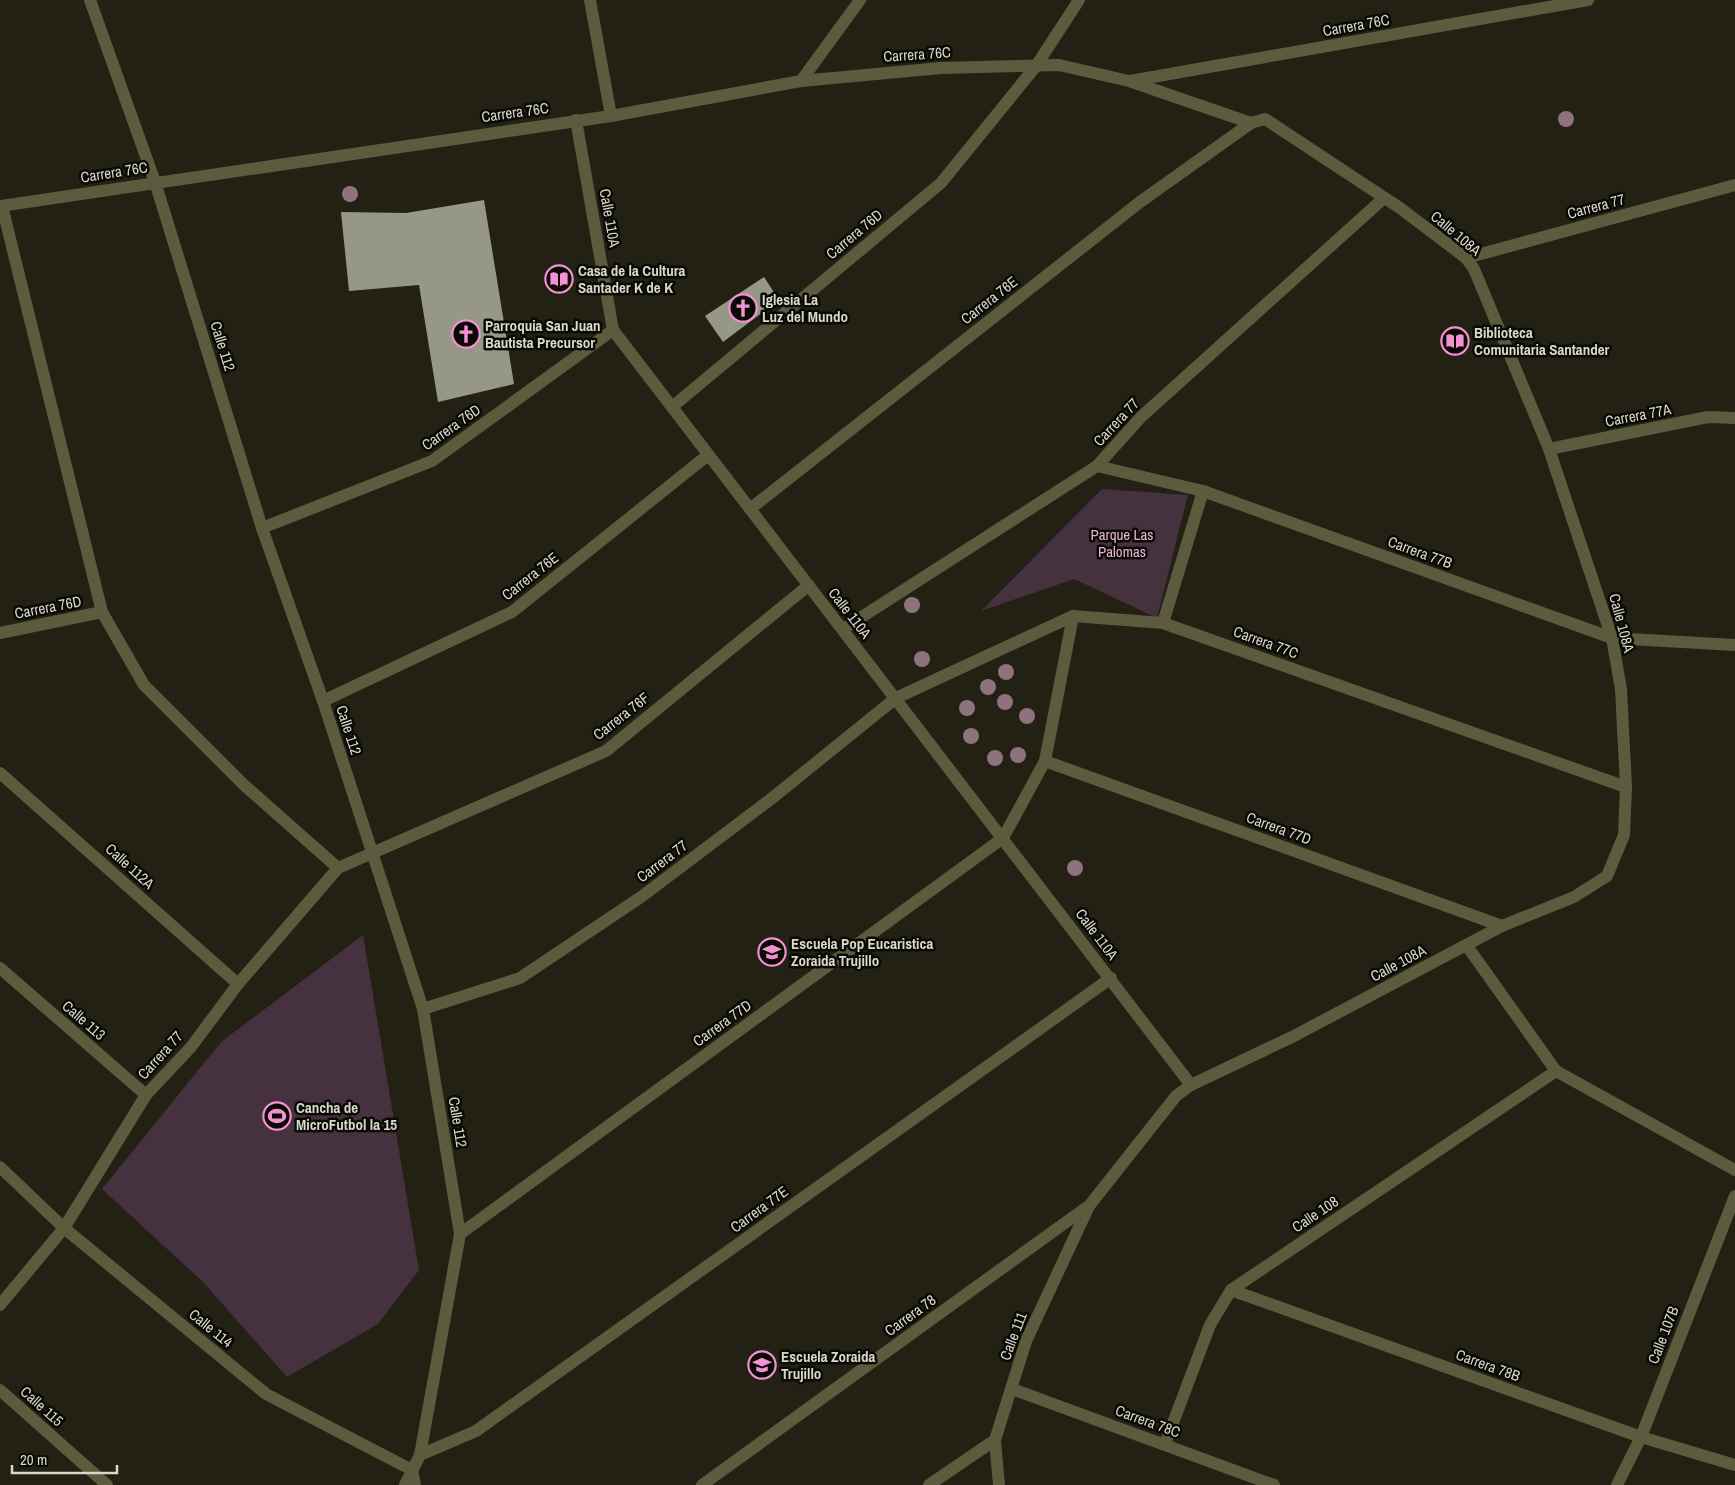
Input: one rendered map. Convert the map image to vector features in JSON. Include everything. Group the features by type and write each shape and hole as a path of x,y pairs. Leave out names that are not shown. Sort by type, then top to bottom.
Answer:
{"street":[{"name":"Calle 112","path":"90,0 155,182 262,528 323,701 423,1009 460,1234 420,1455 405,1485"},
{"path":"590,0 611,116"},
{"path":"801,81 860,0"},
{"name":"Carrera 76D","path":"672,407 941,184 1036,66 1080,0"},
{"name":"Carrera 76C","path":"1128,81 1588,0"},
{"name":"Calle 108A","path":"1036,66 1059,65 1128,81 1251,123 1264,119 1384,198 1466,258 1474,269 1549,449 1612,638 1620,690 1626,787 1624,835 1607,876 1574,897 1502,926 1292,1037 1191,1086 1176,1096 1089,1206"},
{"name":"Carrera 76C","path":"1,206 611,116 801,81 941,68 1036,66"},
{"name":"Calle 110A","path":"576,120 612,330 1111,978 1191,1086"},
{"name":"Carrera 76E","path":"750,509 1140,202 1251,123"},
{"name":"Carrera 77","path":"1466,258 1735,185"},
{"name":"Carrera 77","path":"842,629 1097,466 1141,417 1384,198"},
{"path":"1,206 102,612 144,685 244,785 338,868"},
{"name":"Carrera 76D","path":"262,528 432,461 612,330"},
{"name":"Carrera 77A","path":"1549,449 1708,417 1735,418"},
{"name":"Carrera 76E","path":"323,701 512,612 708,455"},
{"name":"Carrera 77B","path":"1097,466 1203,491 1612,638 1735,645"},
{"path":"1163,623 1203,491"},
{"name":"Carrera 76F","path":"373,854 606,751 809,585"},
{"name":"Carrera 76D","path":"0,633 102,612"},
{"path":"1003,838 1045,761 1073,616"},
{"name":"Carrera 77C","path":"896,698 1073,616 1163,623 1626,787"},
{"name":"Carrera 77","path":"423,1009 520,978 641,897 771,798 896,698"},
{"name":"Carrera 77D","path":"1045,761 1502,926"},
{"name":"Calle 112A","path":"0,774 238,984"},
{"name":"Carrera 77D","path":"460,1234 1003,838"},
{"name":"Carrera 77","path":"0,1305 64,1228 146,1096 191,1047 238,984 338,868 373,854"},
{"path":"1466,946 1556,1071 1735,1170"},
{"name":"Calle 113","path":"0,968 146,1096"},
{"name":"Carrera 77E","path":"420,1455 451,1444 476,1432 1111,978"},
{"name":"Calle 108","path":"1164,1444 1210,1325 1231,1290 1556,1071"},
{"name":"Calle 114","path":"0,1167 64,1228 266,1394 412,1470"},
{"name":"Calle 107B","path":"1617,1485 1641,1437 1735,1196"},
{"name":"Calle 111","path":"999,1485 995,1440 1026,1341 1089,1206"},
{"name":"Carrera 78","path":"702,1485 1089,1206"},
{"name":"Carrera 78B","path":"1231,1290 1641,1437 1735,1465"},
{"name":"Carrera 78C","path":"1012,1389 1274,1485"},
{"name":"Calle 115","path":"0,1390 107,1485"},
{"path":"929,1485 995,1440"},
{"path":"412,1470 415,1485"}],"green space":[{"name":"Parque Las Palomas","path":"1102,489 1188,495 1157,618 1074,579 981,611"},
{"name":"Cancha de MicroFutbol la 15","path":"363,935 419,1270 378,1324 287,1377 203,1282 102,1189 221,1042"}],"building":[{"name":"Parroquia San Juan Bautista Precursor","path":"484,200 514,384 438,402 419,285 349,291 341,212 406,213"},
{"name":"Iglesia La Luz del Mundo","path":"764,277 779,300 723,342 705,316"}],"place":[{"name":"Casa de la Cultura Santader K de K","path":"559,279"},
{"name":"Iglesia La Luz del Mundo","path":"743,308"},
{"name":"Parroquia San Juan Bautista Precursor","path":"466,334"},
{"name":"Biblioteca Comunitaria Santander","path":"1455,341"},
{"name":"Escuela Pop Eucaristica Zoraida Trujillo","path":"772,952"},
{"name":"Cancha de MicroFutbol la 15","path":"277,1116"},
{"name":"Escuela Zoraida Trujillo","path":"762,1365"}]}
